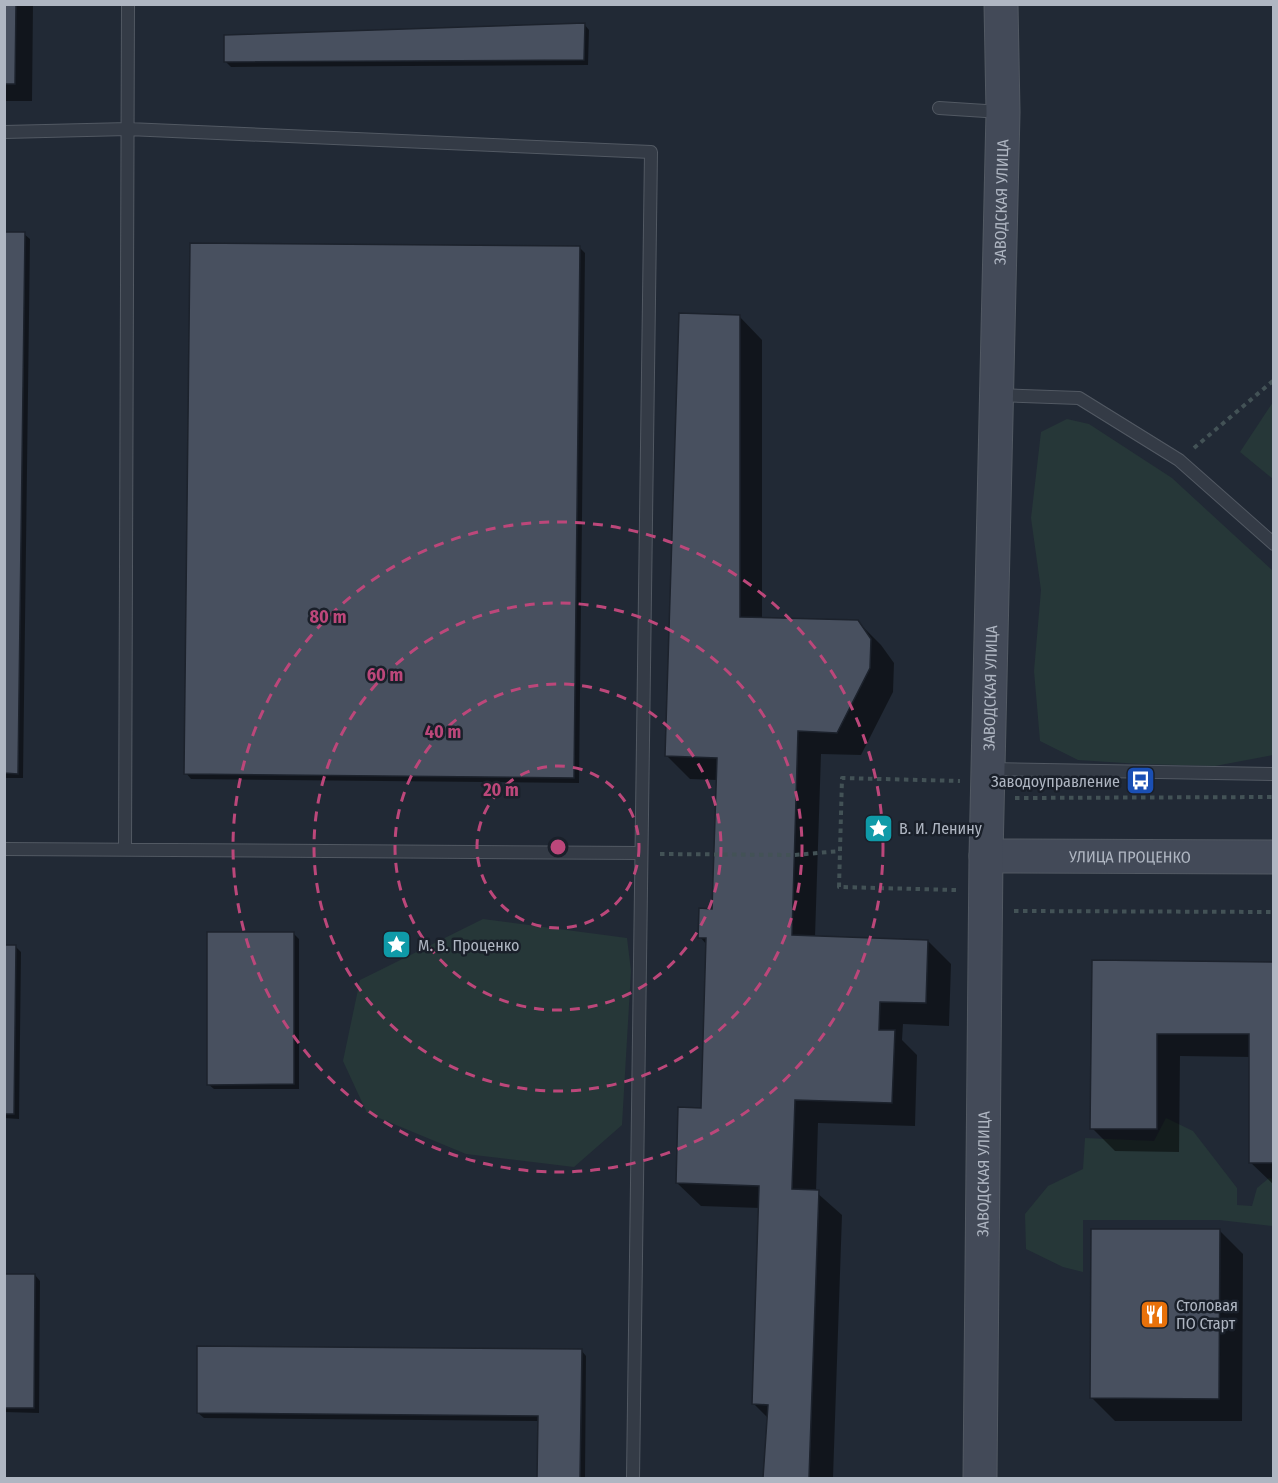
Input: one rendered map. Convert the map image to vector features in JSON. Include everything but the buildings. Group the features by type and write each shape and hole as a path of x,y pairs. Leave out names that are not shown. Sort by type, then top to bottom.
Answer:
{"main road":[{"name":"ЗАВОДСКАЯ УЛИЦА","path":"980,1479 986,856 980,782 996,395 1003,112 1001,4"},
{"name":"УЛИЦА ПРОЦЕНКО","path":"986,856 1274,856"}],"lane":[{"path":"125,849 128,4"},
{"path":"939,108 1003,112"},
{"path":"4,132 128,129 651,152 633,1479"},
{"path":"996,395 1079,398 1179,460 1274,544"},
{"path":"980,782 1274,774"},
{"path":"4,849 641,854"}],"path":[{"path":"1179,460 1274,380"},
{"path":"961,890 839,887 842,778 980,782 1274,797"},
{"path":"641,854 795,855 840,851"},
{"path":"986,911 1274,912"}],"shaded area":[{"path":"1273,402 1273,479 1240,452"},
{"path":"1067,419 1089,424 1172,478 1273,571 1273,755 1215,766 1140,764 1078,760 1040,741 1034,671 1041,590 1031,518 1041,432"},
{"path":"483,919 627,938 631,971 622,1125 574,1167 466,1154 367,1113 343,1061 360,980"},
{"path":"1166,1118 1193,1131 1237,1188 1237,1205 1252,1206 1257,1188 1269,1178 1273,1179 1273,1226 1219,1220 1083,1220 1083,1272 1063,1267 1026,1249 1025,1214 1048,1186 1083,1169 1085,1138 1154,1141"}],"place":[{"name":"Заводоуправление","path":"1141,781"},
{"name":"В. И. Ленину","path":"878,828"},
{"name":"М. В. Проценко","path":"397,945"},
{"name":"Столовая ПО Старт","path":"1155,1314"}]}
